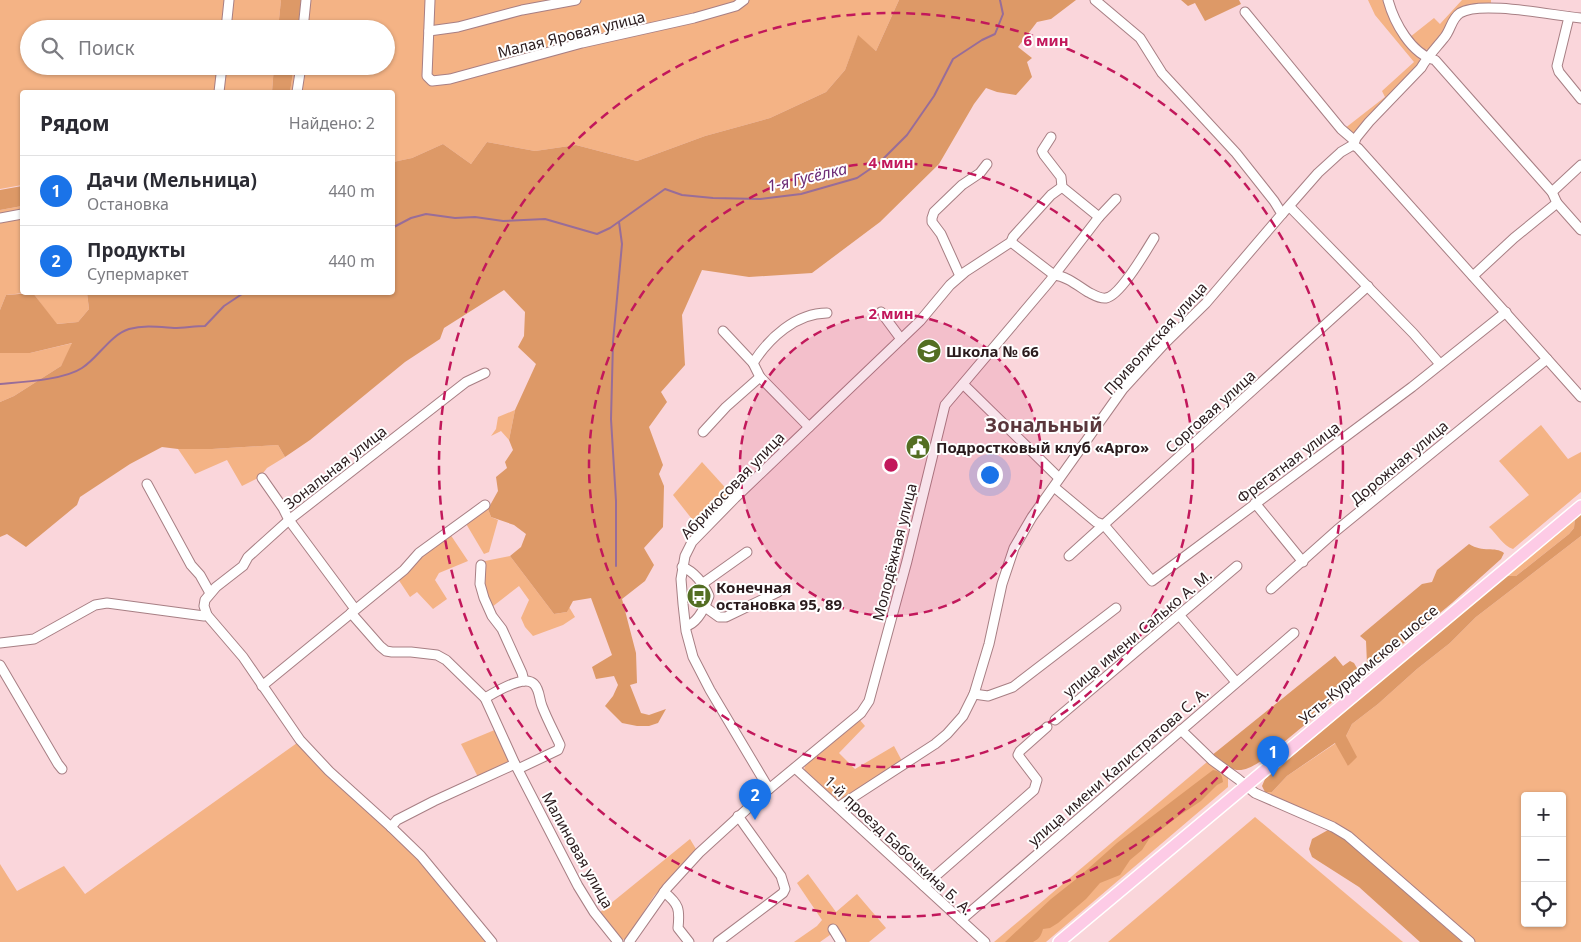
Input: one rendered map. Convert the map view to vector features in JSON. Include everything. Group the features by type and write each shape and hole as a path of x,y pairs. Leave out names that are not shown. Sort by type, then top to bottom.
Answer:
{"main road":[{"name":"Усть-Курдюмское шоссе","path":"1059,942 1581,506"}],"street":[{"path":"227,20 229,0"},
{"path":"304,20 306,0"},
{"path":"430,0 429,31 576,0"},
{"name":"Малая Яровая улица","path":"429,31 427,76 432,81 450,79 573,46 686,20 736,6 744,0"},
{"path":"1096,0 1140,38 1162,73 1236,153 1282,214"},
{"path":"1388,0 1400,29 1426,58 1435,60 1552,192 1557,203 1581,230"},
{"name":"Приволжская улица","path":"838,807 941,739 963,716 974,694 989,644 1002,584 1014,548 1032,517 1059,478 1123,389 1165,343 1206,303 1318,173 1354,143 1369,122 1421,68 1426,58 1446,35 1455,17 1462,11 1492,7 1553,13 1577,18"},
{"path":"1245,12 1341,129 1581,397"},
{"path":"1577,18 1557,66 1558,72 1581,99"},
{"path":"220,90 221,75"},
{"path":"297,90 300,75"},
{"path":"1051,137 1042,151 1061,177 1062,187 1099,217"},
{"path":"960,276 941,234 932,222 932,218 934,212 962,185 980,173 987,164"},
{"path":"1552,192 1581,165"},
{"name":"Абрикосовая улица","path":"769,789 710,690 689,646 682,587 682,567 685,556 692,542 901,339 950,285 960,276 1011,242 1013,237 1044,202 1062,187"},
{"name":"Молодёжная улица","path":"629,942 664,892 699,853 769,789 861,713 869,701 908,561 942,412 950,398 1054,275 1099,217 1116,199"},
{"path":"1472,276 1557,203"},
{"path":"1290,207 1413,333 1440,364"},
{"path":"0,218 20,214"},
{"path":"1011,242 1054,275 1061,276 1104,299 1111,297 1131,275 1154,238"},
{"name":"Сорговая улица","path":"1069,556 1368,286"},
{"path":"882,312 901,339"},
{"name":"Фрегатная улица","path":"1104,525 1152,580 1440,364 1506,312"},
{"path":"753,363 776,334 804,317 814,313 827,313"},
{"path":"723,331 753,363 760,376 809,427"},
{"name":"Дорожная улица","path":"1271,589 1337,530 1547,359"},
{"name":"Зональная улица","path":"210,593 243,566 248,557 290,520 466,382 486,373"},
{"path":"703,432 726,407 760,376"},
{"path":"963,384 1059,478"},
{"name":"Малиновая улица","path":"262,478 353,611 380,646 386,651 392,652 437,655 446,660 485,698 578,886 594,912 618,942"},
{"path":"147,484 191,565 200,575 210,593 205,600 204,606 207,615 243,657 300,740 329,772 421,856 492,942"},
{"path":"1054,487 1096,522 1104,525"},
{"path":"1255,503 1303,562"},
{"path":"262,686 404,570 419,553 485,505"},
{"path":"702,584 747,552"},
{"path":"481,565 480,584 484,598 492,616 502,629 524,681"},
{"name":"улица имени Салько А. М.","path":"1055,720 1237,566"},
{"path":"682,567 690,570 709,596 705,607 691,625 686,626"},
{"path":"705,607 719,617 726,617 778,592"},
{"path":"0,644 34,640 95,605 107,602 207,615"},
{"path":"974,694 988,696 1012,687 1116,608"},
{"path":"1180,616 1236,682"},
{"name":"улица имени Калистратова С. А.","path":"961,920 1294,633"},
{"path":"0,664 62,769"},
{"path":"391,827 398,820 434,801 558,750 560,745 534,684 524,681 518,682 485,698"},
{"path":"924,886 1034,790 1037,780 1018,755 1047,727"},
{"path":"1181,730 1212,760 1255,793 1333,827 1348,836 1470,942"},
{"name":"1-й проезд Бабочкина Б. А.","path":"795,768 984,942"},
{"path":"718,942 783,893 785,889 781,876 738,816"},
{"path":"664,892 679,907 678,928 689,942"},
{"path":"833,929 841,942"}],"shaded area":[{"path":"0,0 281,0 279,20 20,20 20,75 273,75 272,90 20,90 20,185 0,189"},
{"path":"281,0 301,0 299,20 279,20"},
{"path":"301,0 899,0 876,51 858,36 845,70 826,92 770,118 705,136 637,161 576,145 535,151 487,142 471,164 443,144 412,158 395,162 395,90 290,90 293,75 395,75 395,20 299,20"},
{"path":"899,0 1076,0 1051,19 1037,22 1018,47 1032,58 1027,62 1032,77 1016,95 986,88 974,104 939,164 880,222 812,273 749,277 702,270 682,315 685,365 661,392 667,402 649,427 663,465 659,474 664,486 663,527 644,548 654,565 645,581 622,599 636,653 637,683 630,685 641,713 649,715 666,709 658,723 649,726 637,726 622,723 605,706 613,696 618,685 614,676 596,679 592,667 612,655 591,598 573,601 567,612 554,614 510,556 521,547 526,534 514,525 491,517 488,509 498,491 496,477 507,468 505,462 513,450 509,440 515,410 536,364 518,347 524,336 525,312 504,290 444,328 440,339 405,362 310,440 285,457 278,445 212,449 162,447 130,464 80,497 77,505 26,547 7,534 0,537 0,402 14,396 61,366 72,343 30,353 0,353 0,310 6,295 35,295 57,324 78,322 89,309 87,295 395,295 395,162 412,158 443,144 471,164 487,142 535,151 576,145 637,161 705,136 770,118 826,92 845,70 858,35 876,51"},
{"path":"1181,0 1239,0 1241,4 1205,21 1195,3 1188,6"},
{"path":"1368,0 1386,0 1420,58 1418,67 1352,136 1344,129 1385,97 1382,91 1414,62 1375,15"},
{"path":"1462,0 1491,0 1491,4 1471,6 1431,49 1422,48 1410,37 1434,18 1440,24"},
{"path":"273,75 293,75 290,90 272,90"},
{"path":"20,186 20,206 0,210 0,190"},
{"path":"20,206 20,293 6,295 0,310 0,210"},
{"path":"34,295 87,295 89,309 78,322 56,324"},
{"path":"73,343 61,366 14,396 0,402 0,353 30,353"},
{"path":"515,410 509,440 501,431 491,436 496,429 498,417"},
{"path":"1541,425 1568,459 1581,452 1581,492 1513,549 1503,543 1489,527 1529,495 1499,461"},
{"path":"278,445 285,457 267,468 260,477 242,486 227,460 195,474 178,449 212,449"},
{"path":"702,462 732,495 699,528 673,495"},
{"path":"488,509 491,517 498,520 489,552 484,554 465,522"},
{"path":"1581,513 1581,536 1476,617 1450,643 1352,724 1346,736 1357,757 1348,766 1335,743 1287,776 1272,792 1265,792 1262,786 1265,779 1505,576 1516,576 1569,534 1574,528 1575,517"},
{"path":"1575,517 1574,528 1569,534 1516,576 1505,576"},
{"path":"450,534 468,561 439,573 435,580 447,599 433,609 417,592 410,597 398,579 420,555"},
{"path":"1581,536 1581,942 1475,942 1351,835 1265,792 1272,792 1287,776 1336,743 1349,766 1346,736 1352,724 1450,643 1476,617"},
{"path":"1469,544 1474,547 1497,550 1504,553 1501,559 1452,603 1380,663 1372,666 1367,664 1366,641 1360,636 1422,584 1432,582 1437,570"},
{"path":"510,556 554,614 567,612 569,607 575,617 563,625 533,636 525,627 521,618 529,600 519,586 492,607 483,583 485,561"},
{"path":"1335,656 1343,666 1350,661 1354,663 1361,675 1358,681 1261,761 1247,769 1236,770 1211,756"},
{"path":"859,719 865,726 839,753 855,769 894,746 902,761 842,799 831,798 804,771 805,765"},
{"path":"497,729 510,762 479,779 461,744"},
{"path":"297,743 326,775 423,862 487,942 0,942 0,864 17,891 64,866 85,894"},
{"path":"1207,762 1228,778 1228,787 1046,942 994,942"},
{"path":"1213,770 1220,773 1223,782 1217,785 1201,801 1149,839 1142,850 1130,860 1120,875 1100,883 1086,899 1058,923 1050,928 1043,929 1040,937 1035,941 1005,942 1051,899 1117,843"},
{"path":"1255,817 1403,942 1108,942"},
{"path":"1328,830 1346,840 1462,942 1420,942 1359,887 1312,857 1309,849 1312,839"},
{"path":"690,839 696,849 654,896 626,939 618,938 599,913"},
{"path":"808,874 836,912 857,894 886,928 869,942 847,942 837,930 820,942 794,942 817,926 822,920 797,883"}],"waterway":[{"name":"1-я Гусёлка","path":"395,226 411,218 426,214 503,221 545,219 597,234 610,228 665,189 682,195 760,199 801,194 857,178 879,163 907,135 934,96 953,59 995,34 1003,14 1000,0"},
{"path":"616,566 616,501 611,419 613,342 622,244 619,222"},
{"name":"1-я Гусёлка","path":"0,384 42,380 74,372 88,364 116,336 129,329 205,326 224,306 240,295"}],"place":[{"name":"Школа № 66","path":"929,351"},
{"name":"Подростковый клуб «Арго»","path":"918,447"},
{"name":"Конечная остановка 95, 89","path":"699,596"},
{"name":"Дачи (Мельница)","path":"1273,777"},
{"name":"Продукты","path":"755,820"}],"district":[{"name":"Зональный","path":"1044,424"}]}
